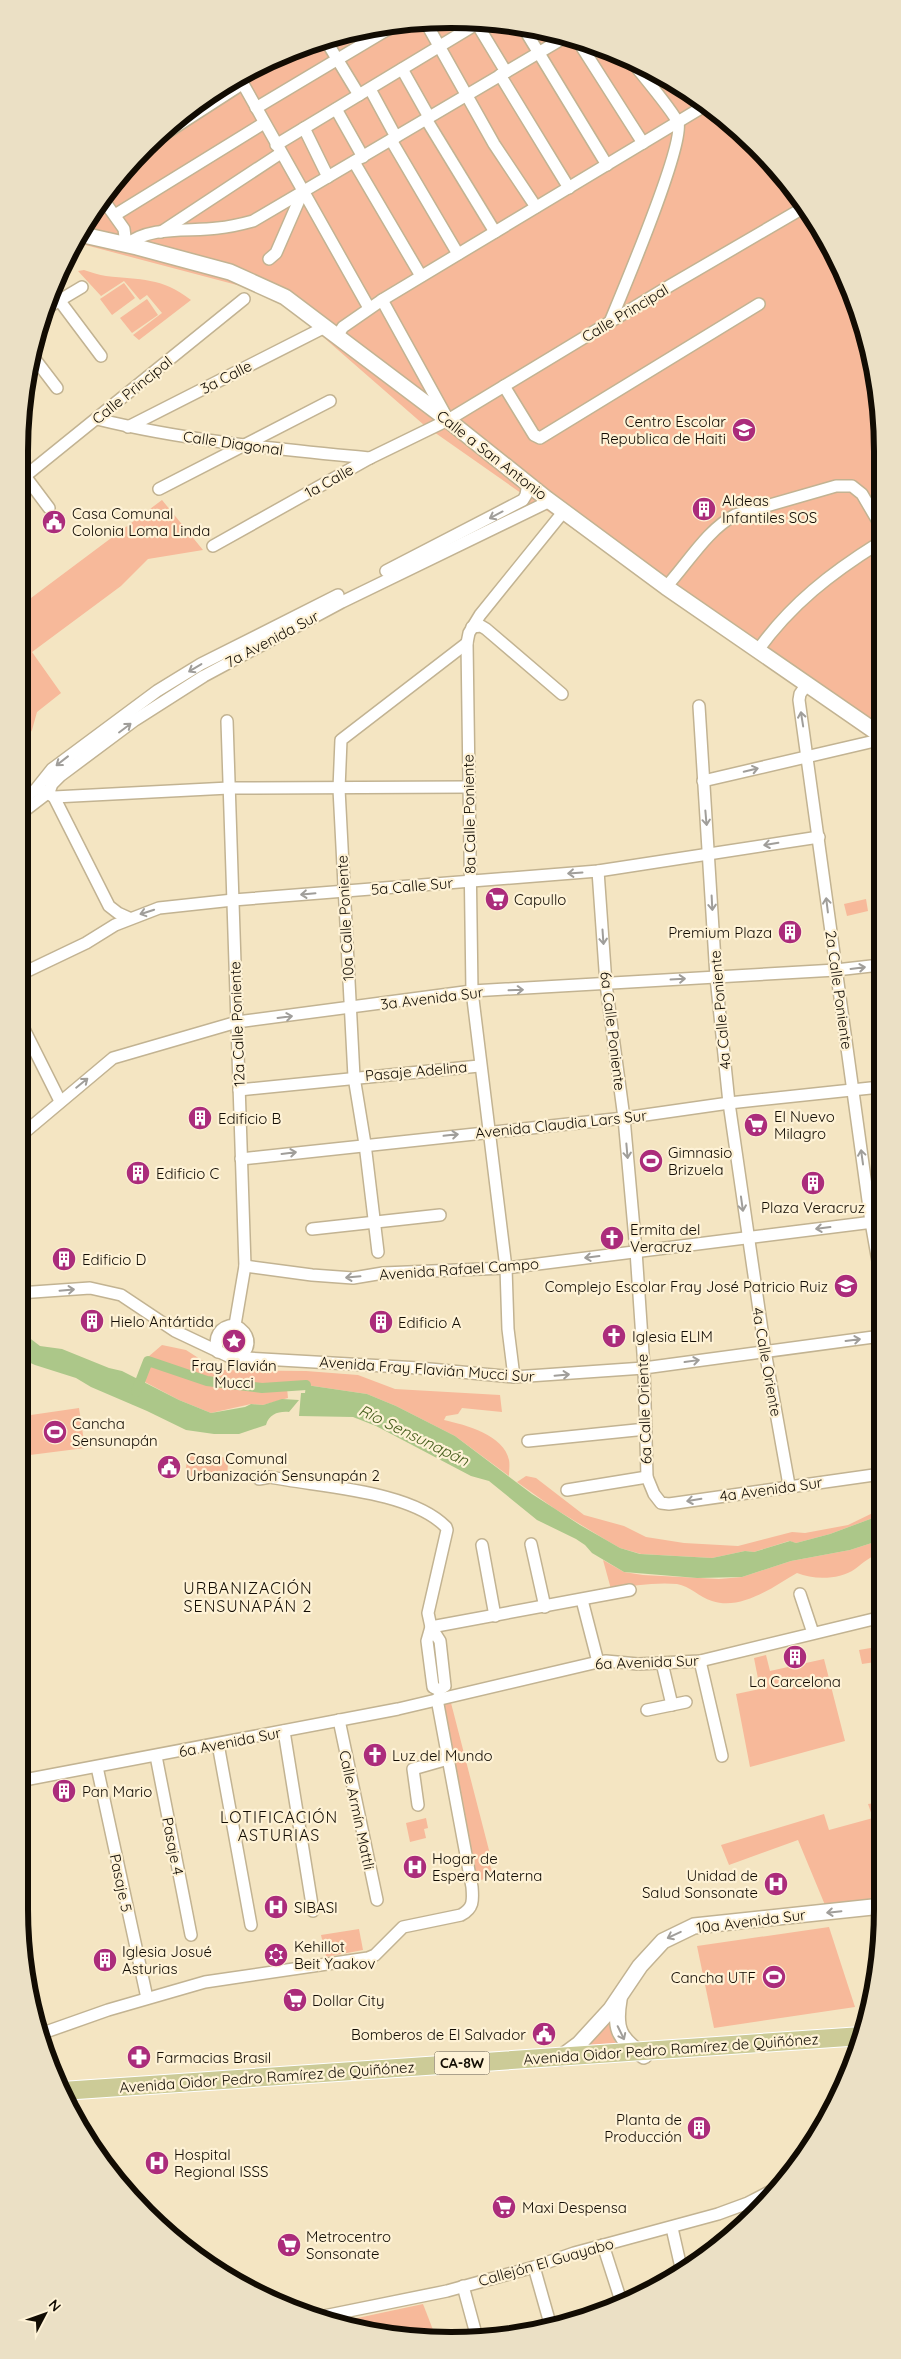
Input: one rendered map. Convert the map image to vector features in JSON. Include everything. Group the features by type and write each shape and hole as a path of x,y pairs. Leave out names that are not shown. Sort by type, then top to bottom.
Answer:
{"main road":[{"name":"Avenida Oidor Pedro Ramírez de Quiñónez","path":"73,2099 853,2037"},
{"name":"Avenida Oidor Pedro Ramírez de Quiñónez","path":"69,2090 328,2071 560,2058 850,2047"}],"street":[{"path":"429,28 494,144 536,207"},
{"path":"159,233 278,149 304,128 470,28"},
{"path":"483,29 503,74 569,188"},
{"path":"256,108 380,34"},
{"path":"528,35 607,165"},
{"path":"107,205 126,235 126,245 140,237 159,233 218,228 247,223 394,139 466,94 558,42"},
{"path":"329,46 359,95"},
{"path":"583,49 643,144"},
{"path":"402,69 428,118 495,232"},
{"path":"610,322 676,150 678,123 642,73"},
{"path":"242,83 369,308"},
{"path":"370,89 394,139 458,254"},
{"path":"336,109 358,159 421,276"},
{"path":"337,336 343,328 369,308 700,109"},
{"path":"114,215 264,122"},
{"path":"304,128 328,177"},
{"path":"269,259 276,253 303,191"},
{"name":"Calle Principal","path":"448,420 799,211"},
{"name":"Calle a San Antonio","path":"86,236 230,272 285,297 448,420 550,501 666,587 874,731"},
{"path":"55,303 82,287"},
{"name":"Calle Principal","path":"28,470 97,419 244,299"},
{"path":"59,300 102,356"},
{"path":"382,300 448,420"},
{"path":"504,386 534,436 540,438 759,304"},
{"name":"3a Calle","path":"128,427 325,326"},
{"path":"37,361 57,388"},
{"path":"159,489 330,401"},
{"name":"Calle Diagonal","path":"97,419 128,427 242,446 370,458"},
{"name":"1a Calle","path":"213,546 370,458 448,420"},
{"path":"28,483 49,508"},
{"name":"7a Avenida Sur","path":"28,795 36,789 52,769 164,687 201,664 523,500 528,483"},
{"path":"666,587 725,521 760,508 836,486 852,486 862,494 874,514"},
{"name":"7a Avenida Sur","path":"28,809 51,795 52,784 60,776 135,720 196,681 342,602 550,501"},
{"name":"8a Calle Poniente","path":"514,1378 508,1329 506,1268 490,1131 479,1066 472,991 467,643 472,627 480,615 564,511"},
{"path":"758,650 778,623 806,594 825,579 874,547"},
{"path":"472,627 477,626 486,629 562,694"},
{"name":"10a Calle Poniente","path":"378,1252 365,1144 354,1077 339,789 341,740 467,643"},
{"name":"2a Calle Poniente","path":"807,684 800,694 799,700 852,1090 874,1211"},
{"name":"4a Calle Poniente","path":"699,706 716,977 729,1103 747,1238"},
{"name":"12a Calle Poniente","path":"227,721 245,1266 235,1325"},
{"path":"703,781 874,741"},
{"path":"36,789 51,795 229,788 468,787"},
{"path":"51,795 109,906 118,914 129,918"},
{"name":"5a Calle Sur","path":"28,970 86,943 129,918 159,908 233,900 598,871 819,837"},
{"name":"6a Calle Poniente","path":"598,871 606,984 624,1118 636,1252"},
{"name":"3a Avenida Sur","path":"28,1130 113,1058 236,1022 472,991 836,970 874,966"},
{"path":"28,1037 60,1101"},
{"name":"Pasaje Adelina","path":"239,1090 479,1066"},
{"name":"Avenida Claudia Lars Sur","path":"241,1159 365,1144 624,1118 729,1103 874,1088"},
{"path":"312,1229 375,1224 440,1215"},
{"name":"Avenida Rafael Campo","path":"245,1266 352,1278 382,1273 506,1268 874,1222"},
{"name":"4a Calle Oriente","path":"747,1238 789,1485"},
{"name":"6a Calle Oriente","path":"636,1252 644,1368 647,1477 654,1494 661,1503"},
{"name":"Avenida Fray Flavián Mucci Sur","path":"28,1293 90,1288 121,1294 175,1331 230,1357 419,1368 514,1378 644,1368 874,1337"},
{"path":"218,1352 215,1344 216,1336 221,1330 235,1325 248,1336 249,1344 246,1352 240,1357"},
{"path":"528,1441 646,1429"},
{"name":"4a Avenida Sur","path":"661,1503 670,1504 789,1485 874,1475"},
{"path":"46,2032 147,1998 205,1982 368,1958 375,1955 403,1927 462,1915 472,1906 474,1900 448,1759 439,1696 445,1686 440,1642 431,1627 428,1613 447,1530 442,1523 416,1508 388,1497 270,1477 259,1479"},
{"path":"567,1490 647,1477"},
{"path":"531,1544 545,1607"},
{"path":"482,1545 495,1616"},
{"path":"431,1627 630,1590"},
{"path":"800,1594 813,1632"},
{"path":"582,1600 598,1662"},
{"name":"6a Avenida Sur","path":"28,1779 284,1732 598,1662 700,1662 813,1632 874,1620"},
{"path":"700,1662 722,1756"},
{"path":"662,1663 672,1705"},
{"path":"647,1710 686,1702"},
{"name":"Calle Armín Mattli","path":"339,1720 377,1900"},
{"path":"284,1732 313,1911"},
{"path":"218,1744 251,1925"},
{"name":"Pasaje 4","path":"156,1756 191,1935"},
{"path":"418,1804 413,1769 448,1759"},
{"name":"Pasaje 5","path":"97,1767 147,1998"},
{"name":"10a Avenida Sur","path":"560,2058 579,2044 612,2008 640,1966 663,1941 695,1926 874,1907"},
{"name":"10a Avenida Sur","path":"620,1996 616,2019 622,2038 643,2055"},
{"name":"Callejón El Guayabo","path":"332,2314 463,2286 534,2267 603,2245 748,2208"},
{"path":"672,2228 680,2264"},
{"path":"603,2245 619,2296"},
{"path":"534,2267 549,2319"},
{"path":"463,2286 475,2331"}],"shaded area":[{"path":"423,28 478,28 506,31 560,42 612,60 662,84 708,115 750,151 769,172 802,215 830,263 851,315 859,341 870,395 873,423 874,741 536,503 528,505 528,498 424,425 275,295 81,244 99,215 132,172 172,132 215,99 239,84 289,60 341,42 395,31"},
{"path":"84,270 103,276 140,279 160,283 191,300 139,340 133,335 162,313 147,295 140,300 124,281 101,296 78,271"},
{"path":"124,283 135,298 112,315 100,299"},
{"path":"147,299 158,315 132,333 120,318"},
{"path":"162,500 203,550 148,559 121,586 32,652 61,693 37,712 28,737 28,600"},
{"path":"866,899 868,911 847,916 844,904"},
{"path":"162,1345 186,1350 217,1370 306,1371 358,1375 395,1389 500,1395 502,1412 462,1408 458,1414 446,1416 444,1420 483,1432 500,1444 506,1451 509,1460 509,1476 455,1436 396,1406 367,1394 306,1385 262,1388 207,1381 148,1357"},
{"path":"149,1364 217,1384 250,1388 287,1388 288,1398 263,1405 251,1404 211,1413 179,1400 143,1381"},
{"name":"Cancha Sensunapán","path":"79,1408 85,1448 30,1455 28,1415"},
{"path":"188,1453 229,1458 226,1481 185,1475"},
{"path":"526,1476 536,1478 584,1515 624,1526 646,1537 684,1543 738,1546 792,1532 805,1533 848,1525 874,1512 874,1518 830,1534 796,1543 789,1541 754,1552 745,1551 712,1558 641,1554 620,1548 555,1509 517,1482"},
{"path":"874,1542 874,1556 849,1573 819,1578 797,1573 767,1591 734,1603 712,1601 677,1584 652,1584 611,1589 603,1560 624,1572 643,1575 719,1579 742,1577 791,1561 850,1550"},
{"path":"874,1647 874,1662 862,1664 859,1650"},
{"path":"766,1655 770,1671 824,1659 845,1741 750,1767 736,1694 760,1689 754,1658"},
{"path":"450,1699 491,1858 488,1859 494,1877 476,1881 438,1701"},
{"path":"874,1803 874,1899 825,1905 798,1840 729,1865 721,1845 824,1814 829,1830 873,1818 868,1804"},
{"path":"426,1818 428,1828 424,1829 426,1838 410,1842 406,1823"},
{"name":"Cancha UTF","path":"829,1927 855,2007 714,2028 697,1946"},
{"path":"359,1929 363,1950 326,1957 321,1935"},
{"path":"610,2021 612,2036 617,2045 593,2046 587,2044"},
{"path":"423,2304 434,2331 395,2328 351,2319"}],"water":[{"path":"28,1337 40,1346 62,1349 109,1368 122,1371 179,1400 211,1413 245,1407 251,1404 263,1405 282,1399 299,1400 289,1412 275,1414 269,1418 266,1425 239,1434 214,1434 186,1430 91,1387 76,1378 28,1362"},
{"name":"Río Sensunapán","path":"306,1385 367,1394 396,1406 455,1436 532,1494 580,1525 620,1548 640,1554 712,1558 745,1551 754,1552 790,1541 796,1543 830,1534 874,1518 874,1542 850,1550 791,1561 742,1577 697,1578 624,1572 592,1553 576,1539 537,1520 489,1481 471,1476 376,1426 353,1417 299,1416 301,1393 305,1393"}],"waterway":[{"path":"136,1392 148,1361 207,1381 262,1388 306,1385"}],"place":[{"name":"Centro Escolar Republica de Haiti","path":"744,430"},
{"name":"Aldeas Infantiles SOS","path":"704,509"},
{"name":"Casa Comunal Colonia Loma Linda","path":"54,522"},
{"name":"Capullo","path":"497,899"},
{"name":"Premium Plaza","path":"790,932"},
{"name":"Edificio B","path":"200,1118"},
{"name":"El Nuevo Milagro","path":"756,1125"},
{"name":"Gimnasio Brizuela","path":"651,1161"},
{"name":"Edificio C","path":"138,1173"},
{"name":"Plaza Veracruz","path":"813,1183"},
{"name":"Ermita del Veracruz","path":"612,1238"},
{"name":"Edificio D","path":"64,1259"},
{"name":"Complejo Escolar Fray José Patricio Ruiz","path":"846,1286"},
{"name":"Hielo Antártida","path":"92,1321"},
{"name":"Edificio A","path":"381,1322"},
{"name":"Iglesia ELIM","path":"614,1336"},
{"name":"Fray Flavián Mucci","path":"234,1341"},
{"name":"Cancha Sensunapán","path":"55,1432"},
{"name":"Casa Comunal Urbanización Sensunapán 2","path":"169,1467"},
{"name":"La Carcelona","path":"795,1657"},
{"name":"Luz del Mundo","path":"375,1755"},
{"name":"Pan Mario","path":"64,1791"},
{"name":"Hogar de Espera Materna","path":"415,1867"},
{"name":"Unidad de Salud Sonsonate","path":"776,1884"},
{"name":"SIBASI","path":"276,1907"},
{"name":"Kehillot Beit Yaakov","path":"276,1955"},
{"name":"Iglesia Josué Asturias","path":"105,1960"},
{"name":"Cancha UTF","path":"774,1977"},
{"name":"Dollar City","path":"295,2000"},
{"name":"Bomberos de El Salvador","path":"544,2034"},
{"name":"Farmacias Brasil","path":"139,2057"},
{"name":"Planta de Producción","path":"699,2128"},
{"name":"Hospital Regional ISSS","path":"157,2163"},
{"name":"Maxi Despensa","path":"504,2207"},
{"name":"Metrocentro Sonsonate","path":"289,2245"}],"district":[{"name":"URBANIZACIÓN SENSUNAPÁN 2","path":"248,1597"},
{"name":"LOTIFICACIÓN ASTURIAS","path":"279,1826"}]}
